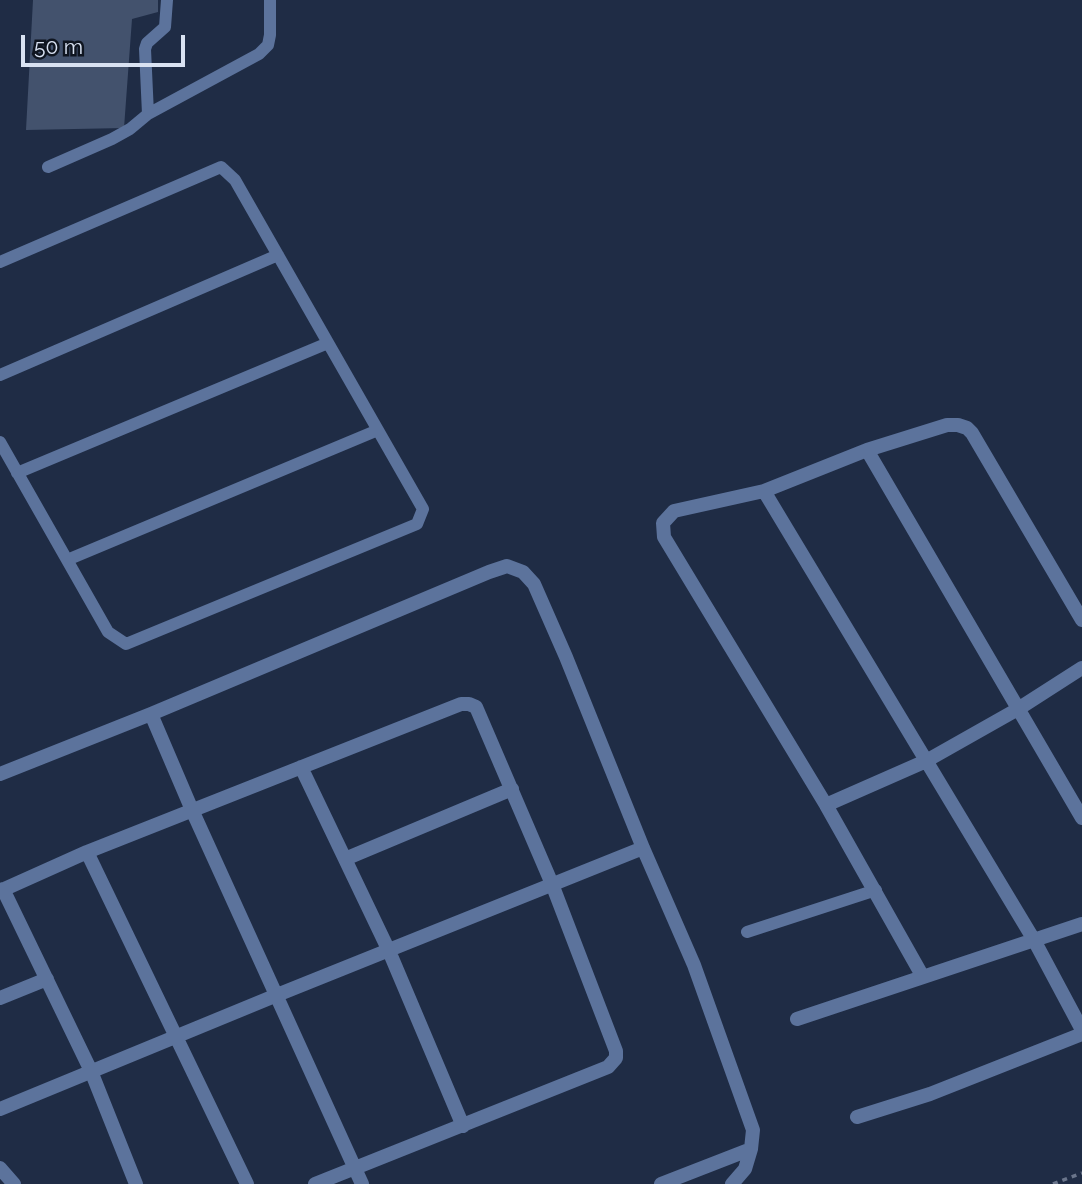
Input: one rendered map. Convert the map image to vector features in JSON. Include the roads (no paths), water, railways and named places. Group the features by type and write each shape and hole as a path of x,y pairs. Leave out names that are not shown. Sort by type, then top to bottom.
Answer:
{"street":[{"path":"923,977 826,805 664,537 663,523 674,511 764,491 867,450 947,425 967,428 1082,620"},
{"path":"867,450 1082,818"},
{"path":"764,491 1034,940 1082,1032 930,1094 857,1117"},
{"path":"0,774 151,714 489,572 508,566 523,572 534,584 566,657 643,848 694,965 753,1130 745,1169 732,1184"},
{"path":"826,805 926,761 1018,709 1082,668"},
{"path":"136,1184 91,1070 2,890 192,810 461,704 468,704 476,707 481,714 552,884 616,1051 616,1058 608,1067 315,1184"},
{"path":"151,714 362,1184"},
{"path":"301,767 388,951 463,1126"},
{"path":"345,859 512,789"},
{"path":"0,1109 643,848"},
{"path":"87,852 247,1184"},
{"path":"797,1019 1082,924"},
{"path":"0,998 47,979"},
{"path":"661,1184 751,1149"},
{"path":"0,1168 14,1184"}],"lane":[{"path":"148,114 145,49 147,43 165,27 167,0"},
{"path":"48,167 112,139 148,114 259,54 268,45 270,0"},
{"path":"0,262 221,167 235,180 423,509 416,524 126,644 108,632 0,442"},
{"path":"0,375 278,254"},
{"path":"17,473 328,343"},
{"path":"67,560 378,430"},
{"path":"747,932 876,890"}]}
